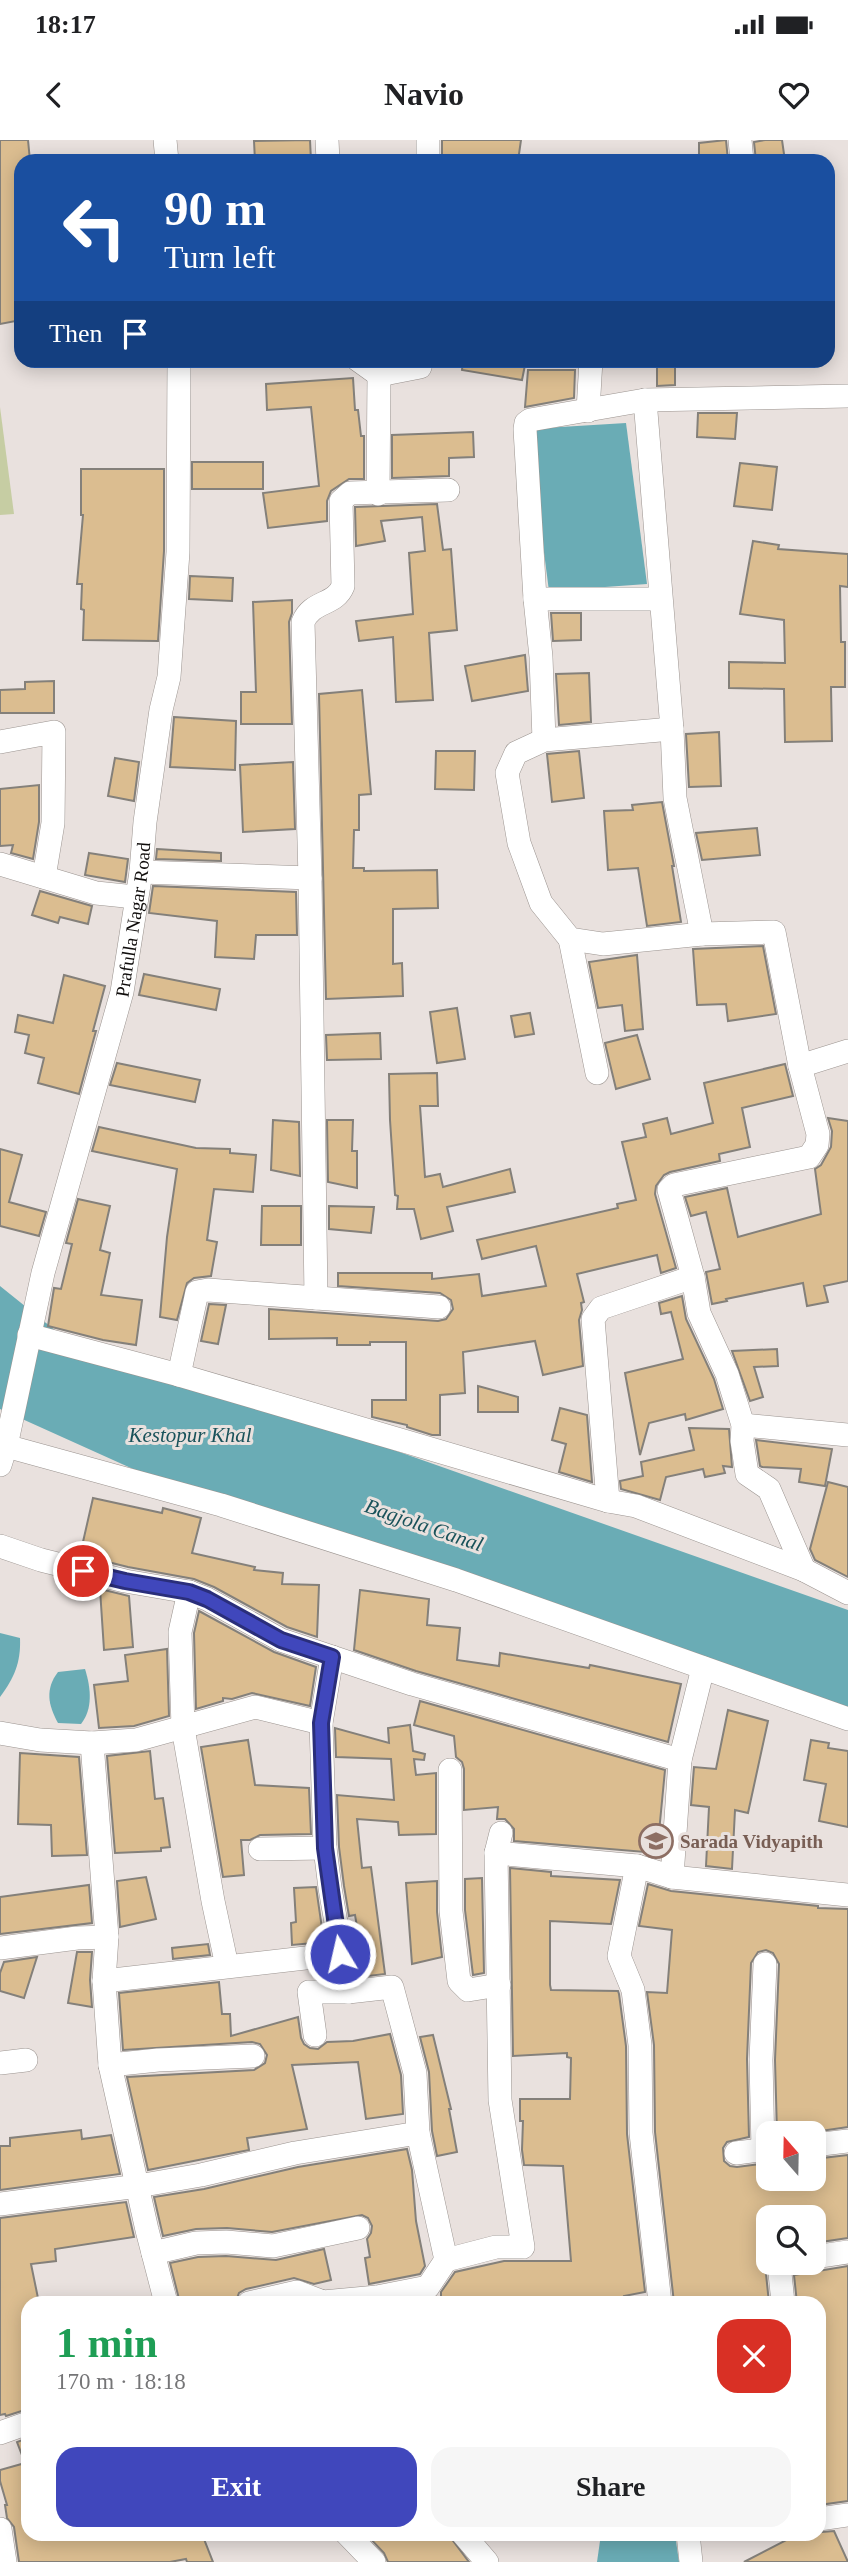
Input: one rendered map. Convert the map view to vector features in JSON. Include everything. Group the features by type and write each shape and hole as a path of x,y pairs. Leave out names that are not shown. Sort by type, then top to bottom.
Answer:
{"street":[{"name":"Prafulla Nagar Road","path":"2,1450 43,1273 122,992 141,872 145,822 161,710 169,677 178,552 179,368"},
{"path":"369,368 379,375 415,368"},
{"path":"588,411 591,368"},
{"path":"378,494 379,375"},
{"path":"544,740 526,423 530,420 645,400 848,396"},
{"path":"645,400 672,729 674,798 702,934"},
{"path":"316,1298 303,622 307,612 339,596 344,586 341,501 350,493 448,490"},
{"path":"535,599 660,599"},
{"path":"597,1073 570,939 541,903 519,844 507,774 516,753 544,740 672,729"},
{"path":"0,742 54,733 53,823 44,877"},
{"path":"0,863 96,893 135,897"},
{"path":"141,872 310,878"},
{"path":"570,939 603,944 702,934 774,932 800,1066 818,1134 817,1145 809,1157 674,1185 669,1189 694,1277 699,1313 727,1374 743,1425 742,1441 747,1474 769,1489 804,1570"},
{"path":"800,1066 848,1051"},
{"path":"608,1500 593,1319 601,1308 694,1277"},
{"path":"179,1375 197,1292 208,1290 439,1307"},
{"path":"29,1335 179,1375 636,1506 804,1570 848,1593"},
{"path":"743,1425 848,1435"},
{"path":"2,1450 221,1505 469,1585 848,1719"},
{"path":"0,1546 41,1560 125,1581 189,1592 207,1599 281,1640 412,1684 680,1760"},
{"path":"189,1592 180,1632 183,1728 227,1966"},
{"path":"332,1657 321,1723 325,1848 348,1992"},
{"path":"672,1877 680,1760 703,1668"},
{"path":"0,1733 40,1740 92,1743 136,1740 254,1707 321,1723"},
{"path":"92,1743 107,1937 104,1981 110,2065 164,2296"},
{"path":"450,1770 451,1910 460,1981 468,1990 499,1985"},
{"path":"446,2260 496,2247 523,2247 500,2101 499,1843 637,1867 672,1877 848,1895"},
{"path":"260,1849 325,1848"},
{"path":"637,1867 619,1955 633,1990 640,2045 641,2133 659,2296"},
{"path":"0,1948 107,1937"},
{"path":"104,1981 340,1954"},
{"path":"764,2121 761,2060 765,1964"},
{"path":"315,2035 309,1992 348,1992 392,1987 415,2073 418,2133 446,2260 430,2295 404,2296"},
{"path":"110,2065 253,2056"},
{"path":"0,2063 26,2060"},
{"path":"0,2204 138,2186 201,2175 295,2153 418,2133"},
{"path":"826,2144 848,2141"},
{"path":"736,2153 756,2151"},
{"path":"153,2253 197,2243 226,2242 273,2246 358,2228"},
{"path":"826,2255 848,2252"},
{"path":"774,2275 781,2296"},
{"path":"280,2296 297,2292 307,2296"},
{"path":"0,2432 21,2425"},
{"path":"826,2518 848,2515"},
{"path":"0,2529 5,2562"},
{"path":"354,2541 374,2562"},
{"path":"469,2541 488,2562"},
{"path":"689,2541 691,2562"}],"green space":[{"path":"0,407 14,514 0,515"}],"water":[{"path":"626,423 647,584 549,591 528,429"},
{"name":"Kestopur Khal","path":"0,1286 56,1331 848,1610 848,1721 153,1478 0,1409"},
{"path":"0,1633 20,1638 20,1647 16,1670 0,1697"},
{"path":"85,1669 90,1698 85,1718 81,1724 58,1723 49,1697 54,1678 58,1672"},
{"path":"600,2541 676,2541 679,2562 597,2562"}],"building":[{"path":"0,140 28,140 29,154 14,154 14,321 0,324"},
{"path":"310,140 311,154 255,154 254,141"},
{"path":"442,140 521,140 519,154 442,154"},
{"path":"726,140 727,154 699,154 699,143"},
{"path":"782,140 784,154 755,154 754,142"},
{"path":"462,368 524,368 522,380"},
{"path":"657,368 675,368 675,385 657,386"},
{"path":"528,370 575,370 574,398 525,407"},
{"path":"353,378 355,410 358,410 361,436 364,436 364,479 349,479 331,491 327,501 327,521 268,528 263,493 319,486 311,407 267,410 266,384"},
{"path":"698,413 737,413 735,439 697,437"},
{"path":"473,432 474,457 449,458 449,476 392,478 392,435"},
{"path":"192,462 263,462 263,489 192,489"},
{"path":"740,463 777,467 772,510 734,506"},
{"path":"81,469 164,469 164,551 158,641 83,640 82,584 77,584 83,515"},
{"path":"437,504 443,550 451,549 457,630 429,633 433,700 396,702 393,637 359,641 356,621 413,614 409,553 425,551 422,517 381,521 385,541 356,546 355,507"},
{"path":"753,541 779,545 778,549 848,554 848,587 840,586 841,642 845,642 845,687 831,687 832,741 785,742 784,689 729,688 729,662 785,663 784,620 740,614"},
{"path":"190,576 233,578 232,601 189,599"},
{"path":"292,600 289,622 292,724 241,724 241,692 256,692 253,602"},
{"path":"551,613 581,613 581,640 553,641"},
{"path":"525,655 528,691 472,701 465,666"},
{"path":"589,673 591,722 559,725 556,674"},
{"path":"54,681 54,713 0,713 0,690 25,689 25,682"},
{"path":"362,690 371,794 359,795 359,830 354,830 353,868 364,868 364,871 437,870 438,908 393,909 393,964 402,963 403,996 326,999 319,694"},
{"path":"174,717 236,721 235,770 170,767"},
{"path":"719,732 721,786 689,787 686,734"},
{"path":"436,751 475,751 474,790 435,789"},
{"path":"579,751 584,798 552,802 547,754"},
{"path":"115,758 139,762 134,801 108,796"},
{"path":"293,762 295,829 243,832 240,765"},
{"path":"39,785 39,822 33,859 11,853 13,845 0,846 0,789"},
{"path":"662,802 681,922 647,926 638,868 608,870 604,811 633,810 632,805"},
{"path":"757,828 760,855 702,860 696,833"},
{"path":"157,849 221,853 221,861 156,859"},
{"path":"89,853 128,859 125,882 85,875"},
{"path":"153,886 296,892 297,935 256,935 254,959 215,957 217,921 149,913"},
{"path":"40,891 92,906 88,924 60,917 58,923 32,915"},
{"path":"763,946 776,1014 728,1021 726,1004 697,1005 693,949"},
{"path":"637,955 643,1029 625,1031 622,1005 598,1008 589,962"},
{"path":"144,974 220,989 216,1010 139,995"},
{"path":"64,975 105,986 79,1094 38,1083 44,1058 25,1053 29,1035 15,1032 18,1015 53,1023"},
{"path":"457,1008 465,1059 437,1063 430,1012"},
{"path":"530,1013 534,1034 515,1037 511,1016"},
{"path":"380,1033 381,1059 327,1060 326,1035"},
{"path":"637,1035 650,1079 616,1089 605,1043"},
{"path":"117,1063 200,1080 195,1102 110,1085"},
{"path":"785,1064 793,1096 742,1108 750,1147 719,1154 720,1161 670,1172 664,1175 656,1186 655,1194 676,1268 661,1273 657,1255 577,1274 584,1302 581,1303 579,1320 583,1366 543,1375 535,1341 463,1352 465,1393 440,1395 440,1435 432,1435 407,1425 372,1417 372,1400 406,1400 406,1342 337,1345 337,1338 269,1339 269,1309 438,1321 446,1319 453,1309 451,1300 440,1293 338,1286 338,1273 432,1273 432,1279 479,1274 482,1296 546,1286 536,1246 482,1259 477,1240 618,1208 617,1204 636,1200 622,1142 646,1137 643,1124 667,1118 671,1134 713,1123 704,1083"},
{"path":"437,1073 438,1106 420,1106 425,1177 440,1174 443,1187 510,1169 515,1192 447,1207 453,1231 421,1239 414,1209 397,1209 389,1074"},
{"path":"828,1118 848,1121 848,1281 824,1286 828,1302 807,1306 803,1283 712,1304 706,1272 720,1269 706,1212 691,1216 685,1197 727,1188 738,1237 821,1214 815,1169 821,1165 831,1147 832,1131"},
{"path":"273,1120 299,1122 300,1176 271,1170"},
{"path":"327,1120 353,1120 352,1151 357,1151 357,1188 328,1182"},
{"path":"99,1127 196,1148 230,1149 230,1153 256,1155 253,1192 214,1189 207,1240 217,1242 211,1276 194,1278 187,1283 177,1320 160,1317 167,1237 177,1169 92,1151"},
{"path":"0,1149 22,1155 9,1202 46,1212 39,1236 0,1226"},
{"path":"78,1199 110,1206 100,1250 110,1253 101,1295 142,1300 136,1345 48,1326 54,1288 61,1289 72,1244 66,1243"},
{"path":"262,1206 301,1206 301,1245 261,1245"},
{"path":"329,1206 374,1207 371,1233 329,1229"},
{"path":"682,1296 686,1319 714,1379 723,1409 686,1420 685,1414 649,1423 640,1455 625,1373 683,1359 671,1312 661,1314 659,1303"},
{"path":"209,1304 226,1305 218,1344 201,1341"},
{"path":"777,1349 778,1366 754,1367 763,1397 750,1401 732,1351"},
{"path":"478,1386 518,1397 518,1412 478,1412"},
{"path":"560,1408 587,1415 592,1482 559,1472 566,1444 552,1440"},
{"path":"689,1428 729,1429 732,1467 723,1466 725,1473 705,1477 703,1469 666,1477 660,1500 621,1489 620,1481 643,1476 641,1462 694,1450"},
{"path":"756,1440 832,1449 825,1486 799,1482 801,1469 760,1466"},
{"path":"828,1482 848,1487 848,1577 815,1560 810,1549"},
{"path":"93,1498 162,1513 163,1508 201,1518 192,1553 255,1567 254,1570 283,1573 282,1584 319,1585 317,1637 287,1627 194,1579 80,1555"},
{"path":"100,1589 129,1596 133,1647 104,1650"},
{"path":"360,1590 429,1599 427,1625 460,1628 457,1660 499,1666 500,1653 589,1668 590,1665 681,1684 668,1742 416,1671 354,1650"},
{"path":"199,1611 274,1652 316,1667 310,1706 252,1693 232,1699 223,1698 223,1701 196,1709 194,1633"},
{"path":"167,1649 169,1716 134,1726 99,1728 94,1685 128,1681 125,1655"},
{"path":"420,1701 665,1770 657,1853 514,1841 514,1829 505,1819 497,1819 498,1807 464,1810 464,1769 462,1762 456,1757 454,1736 414,1725"},
{"path":"728,1710 768,1721 748,1813 735,1810 732,1869 706,1866 709,1807 691,1805 694,1767 716,1769"},
{"path":"410,1725 413,1751 425,1754 424,1760 414,1759 416,1775 436,1773 436,1834 399,1835 398,1822 357,1819 362,1868 371,1867 385,1974 360,1977 357,1963 363,1962 355,1915 349,1916 344,1886 337,1795 394,1800 391,1759 336,1757 335,1728 389,1743 388,1728"},
{"path":"248,1740 255,1785 309,1788 311,1834 260,1835 250,1840 241,1840 244,1875 223,1877 201,1747"},
{"path":"811,1740 829,1743 828,1748 848,1751 848,1827 819,1821 826,1784 804,1780"},
{"path":"150,1751 155,1799 163,1798 170,1847 161,1848 161,1851 115,1853 107,1756"},
{"path":"20,1753 79,1757 87,1855 52,1856 51,1825 18,1824"},
{"path":"510,1868 551,1872 551,1876 620,1880 611,1924 550,1921 550,1985 551,1990 618,1991 619,1994 626,2046 627,2134 645,2292 624,2296 441,2296 455,2272 504,2261 571,2261 563,2166 524,2165 520,2099 570,2099 571,2058 567,2057 567,2053 513,2056"},
{"path":"146,1877 156,1919 120,1927 117,1881"},
{"path":"482,1878 484,1973 473,1975 465,1910 465,1879"},
{"path":"437,1881 442,1957 412,1964 406,1883"},
{"path":"648,1884 671,1891 848,1909 848,2127 826,2130 826,2121 777,2121 775,2060 779,1964 773,1953 766,1950 758,1952 751,1963 747,2059 749,2137 727,2142 723,2148 724,2161 737,2167 756,2165 756,2191 826,2191 826,2158 848,2155 848,2238 826,2241 826,2205 756,2205 756,2275 766,2275 768,2296 673,2296 655,2132 654,2045 647,1992 667,1993 672,1930 639,1926"},
{"path":"89,1885 92,1923 0,1934 0,1897"},
{"path":"316,1887 324,1942 292,1945 291,1923 296,1922 294,1888"},
{"path":"208,1944 210,1955 173,1959 172,1948"},
{"path":"77,1952 92,1952 92,2007 68,2003"},
{"path":"37,1957 24,1998 0,1991 0,1973 4,1962"},
{"path":"219,1982 222,2014 230,2014 231,2036 298,2017 301,2038 310,2048 318,2049 327,2042 353,2041 390,2034 401,2075 403,2114 366,2119 358,2062 292,2065 307,2129 247,2138 249,2150 148,2170 127,2077 254,2070 265,2063 267,2055 260,2044 252,2042 123,2050 119,1993"},
{"path":"433,2035 451,2109 457,2152 437,2156 432,2131 429,2072 420,2037"},
{"path":"81,2130 82,2139 111,2135 120,2174 0,2190 0,2146 10,2146 10,2138"},
{"path":"407,2149 425,2266 420,2274 369,2284 365,2258 370,2257 367,2239 372,2226 368,2218 362,2215 272,2232 227,2228 196,2229 163,2236 154,2197 204,2189 298,2167"},
{"path":"126,2202 134,2237 55,2249 56,2261 31,2264 38,2296 21,2296 21,2411 6,2416 0,2415 0,2218"},
{"path":"324,2249 331,2280 314,2284 294,2278 246,2289 238,2296 178,2296 170,2263 198,2257 226,2256 276,2260"},
{"path":"848,2266 848,2501 826,2504 826,2296 796,2296 794,2275 826,2275 826,2270"},
{"path":"21,2464 21,2541 205,2541 213,2562 187,2562 186,2559 170,2562 19,2562 14,2527 7,2518 0,2470"},
{"path":"834,2531 848,2562 744,2562 784,2541 826,2541 826,2532"},
{"path":"373,2541 453,2541 469,2562 388,2562"}],"place":[{"name":"Sarada Vidyapith","path":"656,1841"}],"route":[{"path":"83,1571 189,1592 207,1599 281,1640 332,1657 321,1723 325,1848 340,1954"}],"water label":[{"name":"Bagjola Canal","path":"424,1525"}]}
